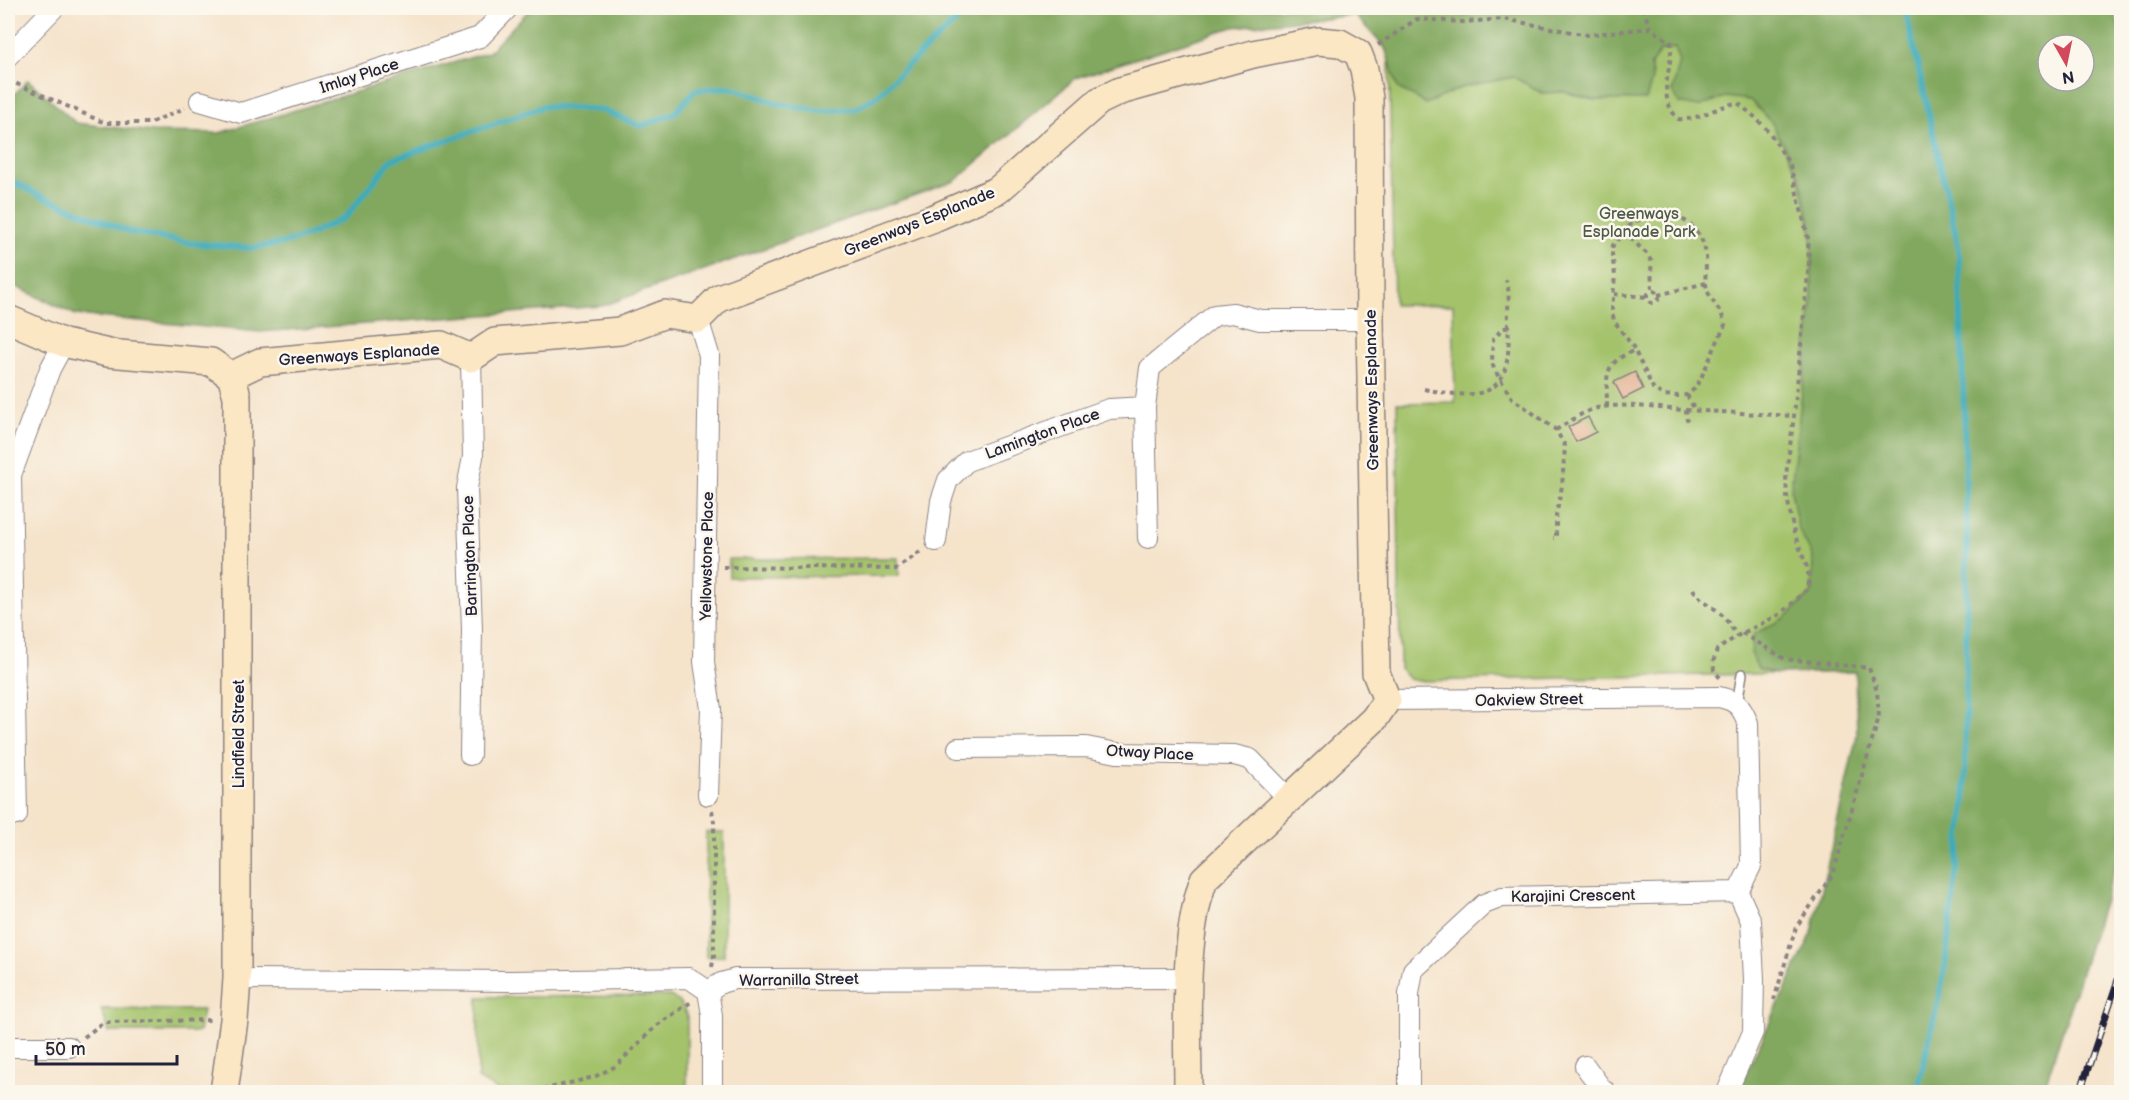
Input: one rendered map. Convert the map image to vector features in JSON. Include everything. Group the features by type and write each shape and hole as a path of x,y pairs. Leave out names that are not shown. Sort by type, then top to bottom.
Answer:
{"street":[{"path":"8,56 54,8"},
{"name":"Imlay Place","path":"200,101 241,113 480,37 508,8"},
{"name":"Greenways Esplanade","path":"698,319 719,298 934,218 998,190 1099,102 1120,92 1253,54 1318,41 1340,43 1358,54 1364,69 1369,98 1376,673 1387,700"},
{"path":"1148,538 1145,407 1150,368 1215,315 1233,313 1260,320 1370,320"},
{"path":"471,357 495,342 620,331 665,314 698,319"},
{"path":"8,319 64,343 108,353 211,362 231,376"},
{"name":"Yellowstone Place","path":"698,319 709,355 704,662 711,709 708,795"},
{"path":"17,815 11,475 50,369 64,343"},
{"name":"Greenways Esplanade","path":"231,376 260,362 441,345 471,357"},
{"name":"Barrington Place","path":"470,755 472,629 467,488 472,457 471,357"},
{"name":"Lindfield Street","path":"224,1092 237,979 237,396 231,376"},
{"name":"Lamington Place","path":"936,541 941,501 948,480 967,461 1109,409 1145,407"},
{"name":"Oakview Street","path":"1387,700 1719,696 1734,702"},
{"path":"1188,1092 1188,978 1196,900 1204,879 1374,719 1387,700"},
{"path":"1727,1092 1753,1032 1754,979 1751,921 1738,892 1751,866 1748,723 1742,708 1734,702"},
{"name":"Otway Place","path":"958,748 1086,747 1117,753 1234,755 1250,759 1289,799"},
{"name":"Karajini Crescent","path":"1409,1092 1409,994 1413,970 1484,904 1502,897 1738,892"},
{"path":"237,979 511,981 689,978 708,991 712,1016 712,1092"},
{"name":"Warranilla Street","path":"708,991 721,983 735,979 1188,978"},
{"path":"8,1047 69,1047"},
{"path":"1585,1066 1606,1092"}],"lane":[{"path":"1734,702 1742,674"}],"path":[{"path":"1643,8 1650,28 1671,43 1672,54 1666,79 1666,97 1671,110 1678,119 1690,120 1726,104 1738,103 1756,118 1770,133 1790,165 1808,238 1809,263 1786,475 1787,497 1794,533 1807,567 1809,579 1806,591 1779,615 1742,633 1717,650 1713,662 1714,670 1727,683 1734,702"},
{"path":"1358,54 1372,48 1417,19 1464,22 1504,19 1587,35 1650,28"},
{"path":"8,80 105,123 150,123 200,101"},
{"path":"1666,213 1689,222 1700,237 1706,253 1704,275 1708,292 1725,320 1724,330 1703,373 1694,389 1687,395 1664,395 1654,390 1635,350 1614,321 1612,310 1615,275 1613,245 1624,232 1642,218 1666,213"},
{"path":"1624,232 1647,254 1651,261 1652,291 1647,297"},
{"path":"1424,389 1462,395 1490,388 1501,381 1509,358 1509,287 1506,280"},
{"path":"1652,291 1658,295 1706,283"},
{"path":"1614,294 1647,297"},
{"path":"1647,297 1649,302 1654,303 1658,295"},
{"path":"1509,327 1502,329 1493,339 1494,369 1512,398 1556,430 1565,446 1561,501 1556,516 1556,538 1553,538"},
{"path":"1607,407 1609,368 1619,357 1635,350"},
{"path":"1687,395 1695,410"},
{"path":"1556,430 1585,413 1607,407 1794,416"},
{"path":"1686,410 1687,421"},
{"path":"706,565 730,568 896,569 936,541"},
{"path":"1694,589 1702,601 1725,619 1737,636"},
{"path":"1742,633 1785,659 1869,668 1877,692 1879,717 1833,874 1796,927 1771,1010"},
{"path":"534,1092 594,1077 616,1066 656,1026 708,991 714,956 714,822 708,795"},
{"path":"69,1047 104,1022 234,1020"}],"green space":[{"path":"531,8 2114,8 2122,42 2121,847 2043,1092 1737,1092 1812,933 1857,735 1855,672 1776,674 1758,669 1751,653 1754,634 1785,618 1812,593 1813,557 1798,528 1791,490 1812,302 1812,233 1800,178 1772,123 1750,100 1725,97 1698,107 1679,103 1672,92 1680,62 1675,48 1660,51 1651,65 1652,79 1646,100 1593,100 1565,92 1542,93 1514,77 1463,87 1426,104 1398,88 1385,48 1355,15 1233,27 1076,78 955,181 602,306 260,332 76,315 8,283 8,101 28,80 76,123 153,132 219,133 489,52"},
{"name":"Greenways Esplanade Park","path":"1388,8 1784,25 1840,128 1856,672 1418,681 1409,679 1400,669 1397,403 1455,402 1453,305 1394,305"},
{"path":"898,558 899,576 729,577 729,559"},
{"path":"706,832 724,832 724,956 706,957"},
{"path":"671,996 680,1003 687,1015 687,1092 501,1092 478,1079 478,997"},
{"path":"101,1009 203,1010 199,1032 109,1032"}],"building":[{"path":"1635,372 1643,389 1623,399 1614,382"},
{"path":"1588,417 1596,432 1576,442 1568,427"}],"waterway":[{"path":"8,179 43,197 130,232 189,243 252,248 285,243 346,217 391,160 544,106 602,110 641,126 675,113 695,90 730,87 779,104 821,111 855,109 877,96 971,8"},
{"path":"1905,8 1959,249 1967,525 1965,803 1944,974 1917,1092"}],"railway":[{"path":"2080,1092 2122,968"}]}
